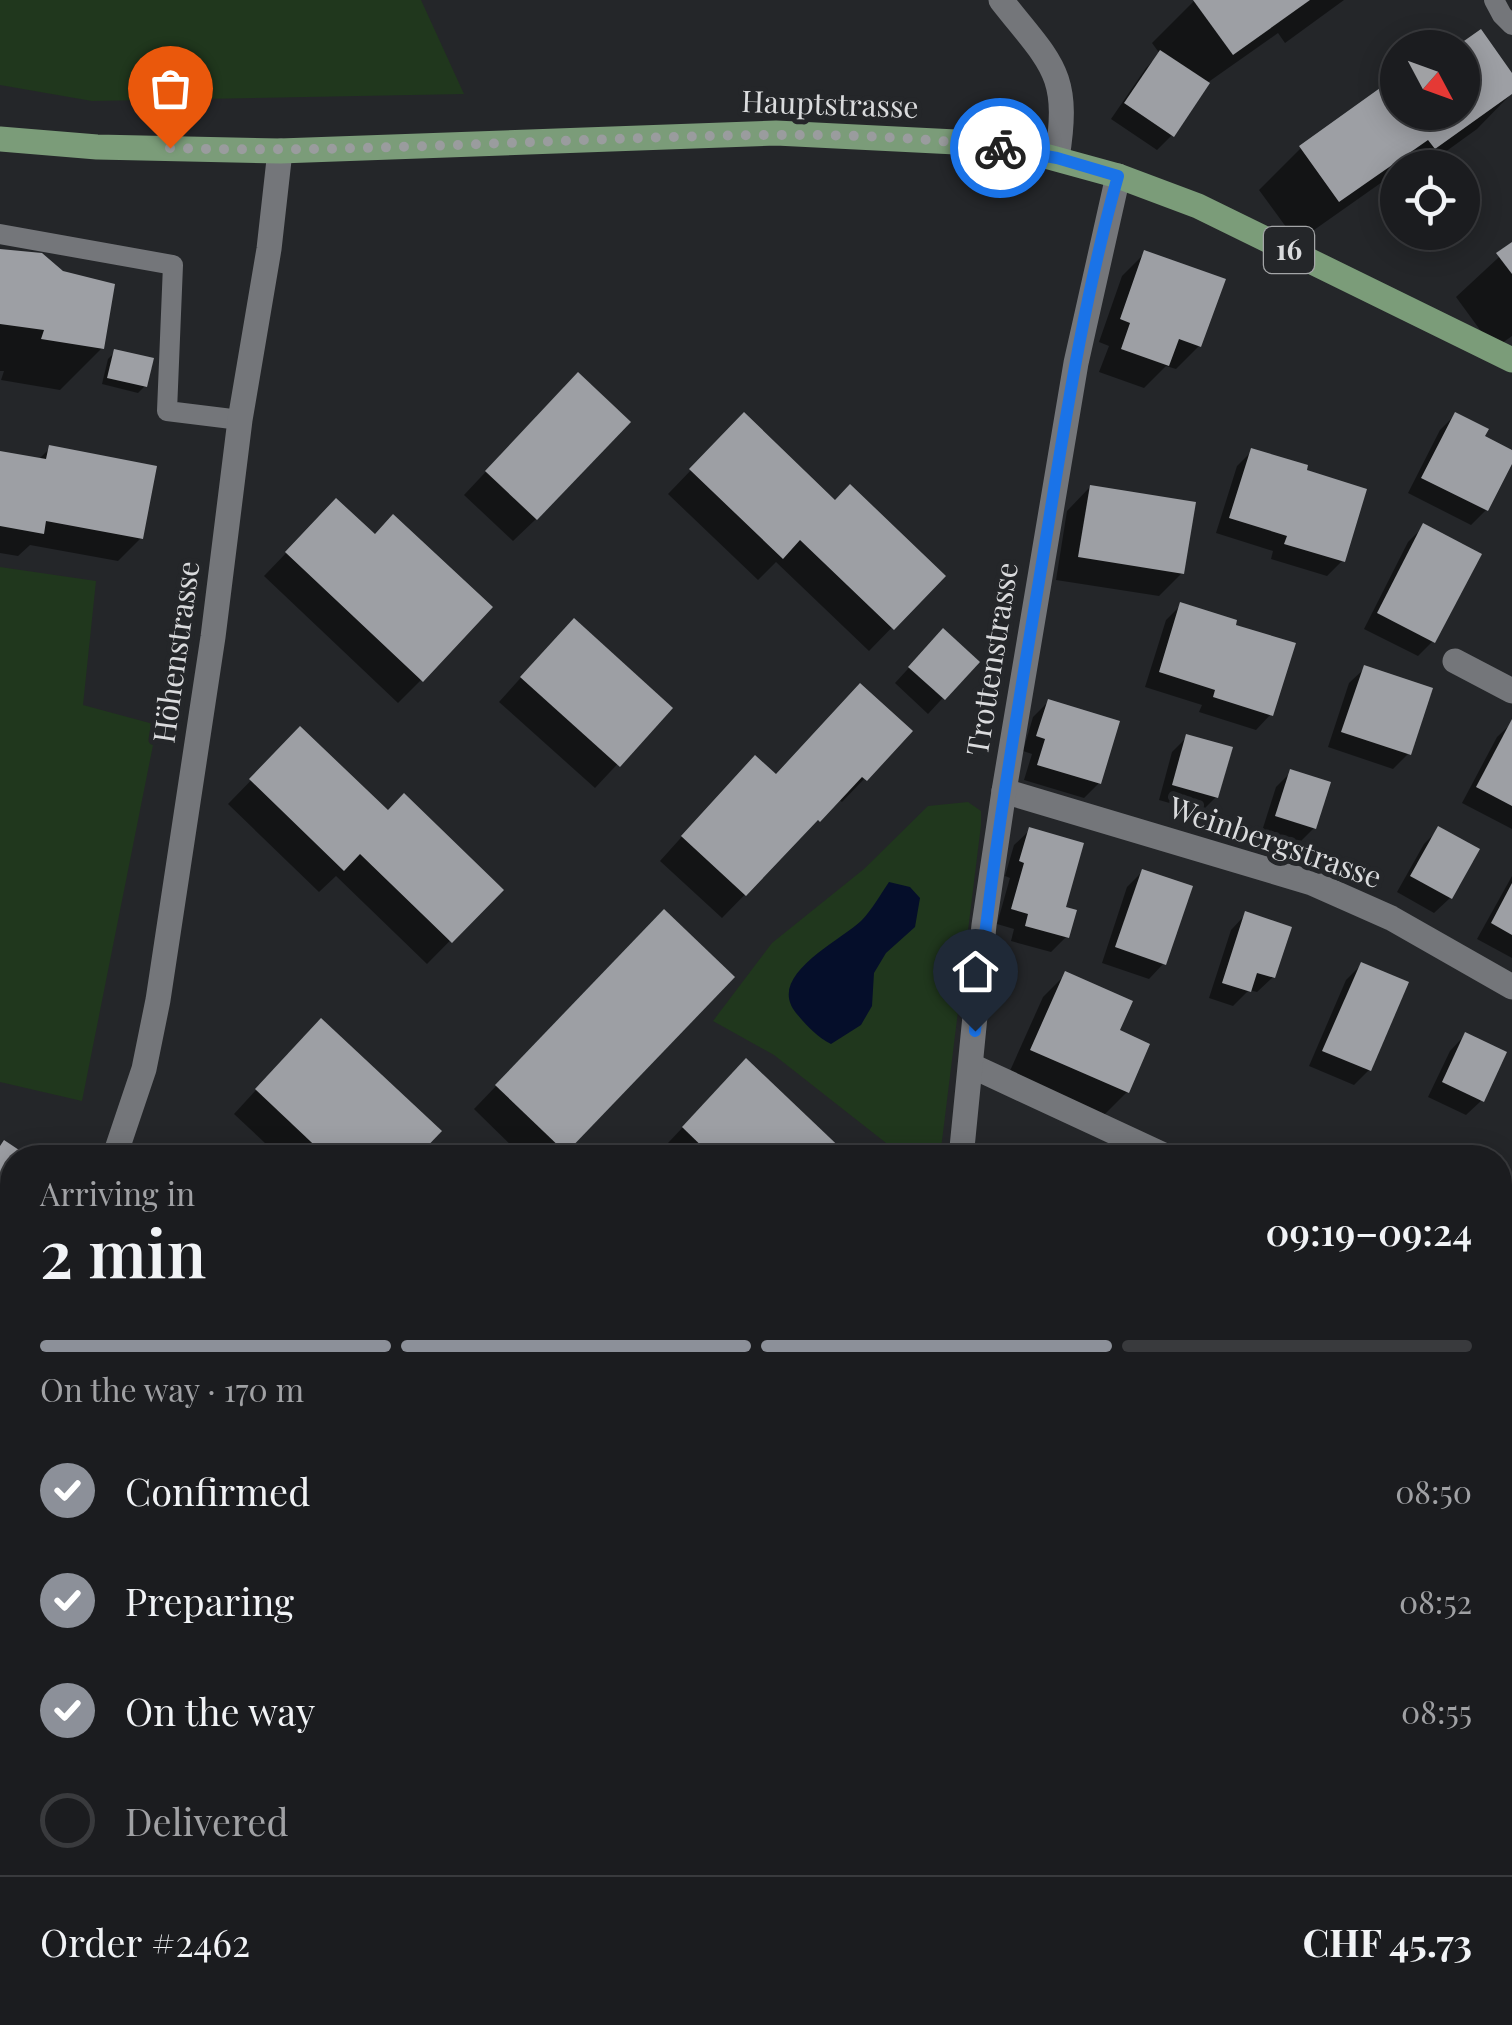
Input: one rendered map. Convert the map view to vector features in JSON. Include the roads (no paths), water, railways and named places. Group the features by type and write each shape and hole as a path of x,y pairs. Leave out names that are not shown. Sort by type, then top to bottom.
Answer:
{"main road":[{"name":"Hauptstrasse","path":"280,151 776,132 956,142 1057,158 1198,206 1512,360"},
{"name":"16","path":"0,139 280,151"}],"street":[{"path":"1001,0 1052,66 1060,84 1063,102 1057,158"},
{"name":"Höhenstrasse","path":"118,1145 144,1069 158,1000 280,151"},
{"name":"Trottenstrasse","path":"963,1145 984,926 1004,792 1076,364 1118,176"},
{"path":"1456,661 1512,691"},
{"name":"Weinbergstrasse","path":"1004,792 1312,883 1392,918 1512,988"},
{"path":"972,1066 1142,1145"}],"lane":[{"path":"1494,0 1512,25"},
{"path":"0,234 173,265 167,412 240,420"}],"water":[{"path":"889,882 910,887 920,898 915,927 886,953 874,973 872,1006 861,1025 831,1044 796,1013 789,999 790,986 808,961 861,921"}]}
